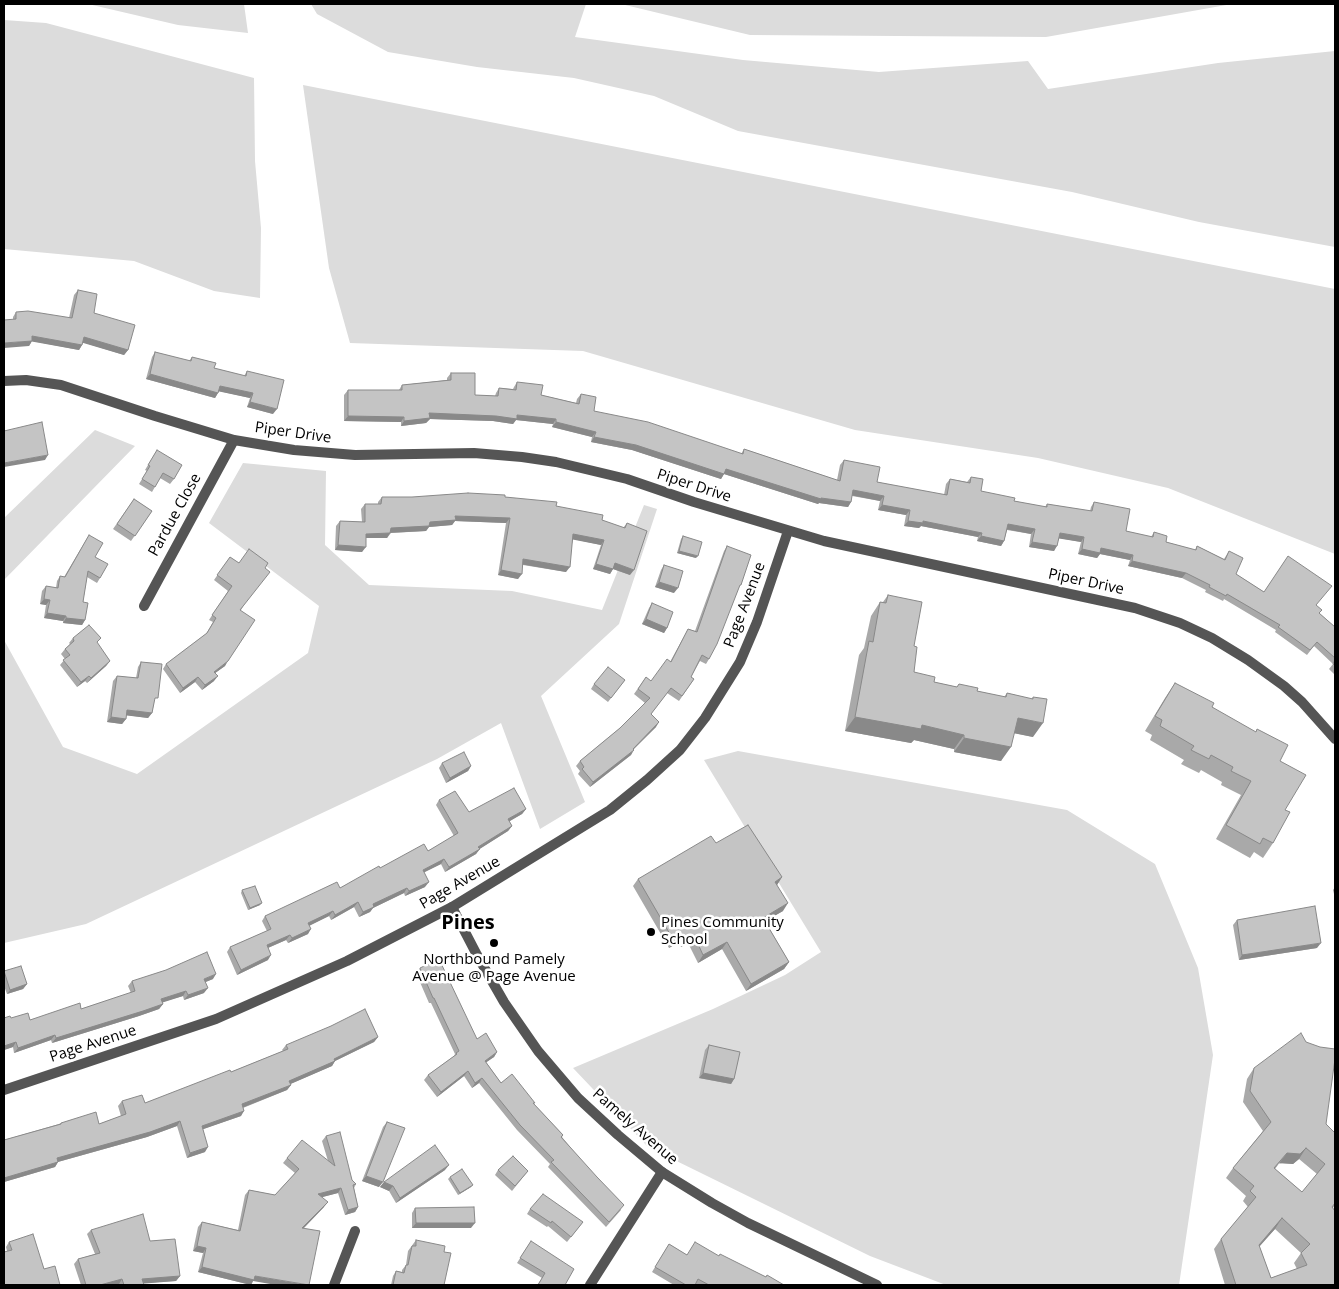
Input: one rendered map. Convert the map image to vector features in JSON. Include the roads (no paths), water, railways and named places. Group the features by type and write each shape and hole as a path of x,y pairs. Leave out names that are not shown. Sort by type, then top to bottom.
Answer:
{"street":[{"name":"Piper Drive","path":"4,381 26,380 62,385 187,427 234,440 294,450 355,455 455,452 506,455 584,468 627,479 788,531 850,547 1111,602 1180,623 1212,638 1264,670 1302,702 1335,739"},
{"name":"Pardue Close","path":"144,606 234,440"},
{"name":"Page Avenue","path":"4,1090 216,1019 347,961 452,907 610,810 680,750 705,718 740,662 757,622 788,531"},
{"name":"Pamely Avenue","path":"452,907 504,1002 538,1051 578,1098 618,1135 662,1172 712,1203 748,1223 877,1285"},
{"path":"590,1285 662,1172"},
{"path":"334,1285 356,1231"}],"place":[{"name":"Pines Community School","path":"651,932"},
{"name":"Northbound Pamely Avenue @ Page Avenue","path":"494,943"}],"district":[{"name":"Pines","path":"468,923"}]}
